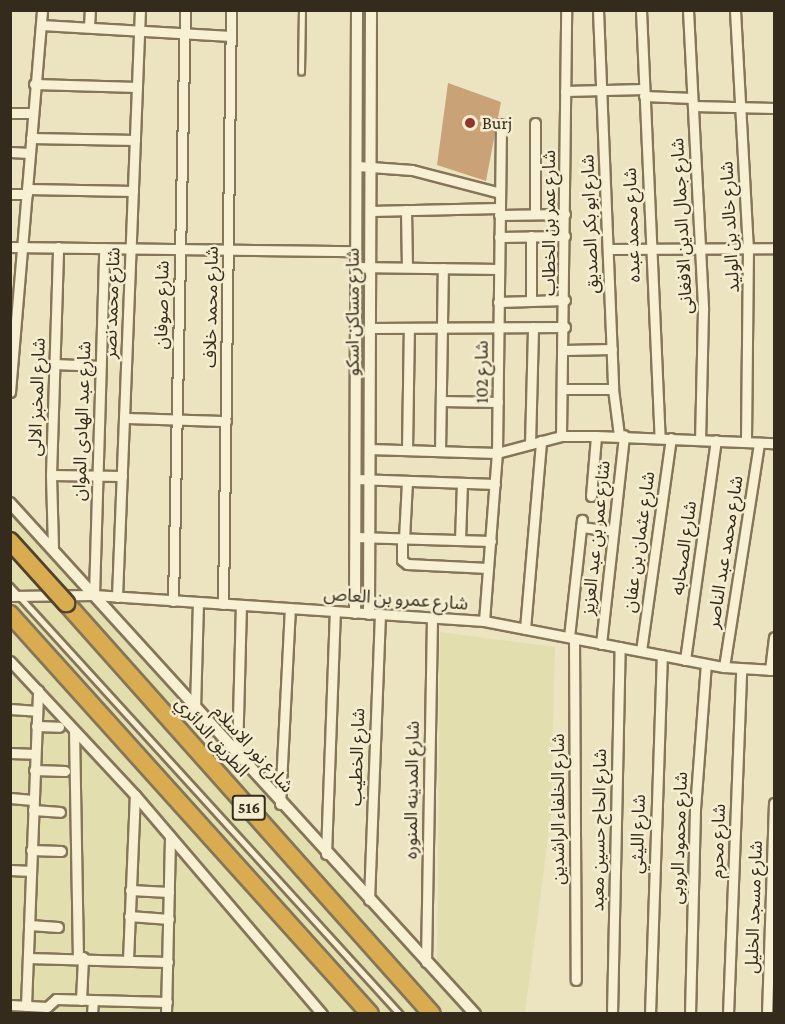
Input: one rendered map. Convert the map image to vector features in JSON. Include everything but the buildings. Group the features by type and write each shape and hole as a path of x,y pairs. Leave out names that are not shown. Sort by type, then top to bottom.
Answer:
{"highway":[{"name":"الطريق الدائري","path":"10,541 432,1014"},
{"name":"516","path":"13,617 370,1014"}],"street":[{"path":"10,393 14,299 22,247 42,10"},
{"path":"89,27 90,10"},
{"name":"شارع محمد نصر","path":"117,597 140,10"},
{"name":"شارع صوفان","path":"173,601 185,10"},
{"name":"شارع محمد خلاف","path":"223,604 231,10"},
{"name":"شارع مساكن اسكو","path":"355,613 357,10"},
{"name":"شارع مساكن اسكو","path":"371,10 369,537 374,614"},
{"name":"شارع عمر بن الخطاب","path":"561,436 565,327 566,10"},
{"name":"شارع ابو بكر الصديق","path":"598,10 613,389 621,435"},
{"name":"شارع محمد عبده","path":"641,10 660,437"},
{"name":"شارع جمال الدين الافغانى","path":"688,10 703,310 700,439"},
{"name":"شارع خالد بن الوليد","path":"735,10 748,248 746,442"},
{"path":"41,24 231,36"},
{"path":"34,84 137,87"},
{"path":"565,91 602,90 644,93 692,102 774,108"},
{"path":"10,112 32,114"},
{"name":"شارع 102","path":"484,621 498,453 501,123"},
{"path":"535,123 535,214"},
{"path":"31,138 135,140"},
{"path":"10,152 30,153"},
{"path":"357,166 412,170 500,192"},
{"path":"10,194 133,191"},
{"path":"406,210 407,267"},
{"path":"370,211 565,214"},
{"path":"531,236 531,301"},
{"path":"499,237 565,236"},
{"path":"10,247 356,251"},
{"name":"شارع المخبز الالى","path":"54,547 51,475 58,247"},
{"name":"شارع عبد الهادى الموان","path":"94,595 104,248"},
{"path":"608,249 774,248"},
{"path":"356,267 499,269"},
{"path":"440,451 443,268"},
{"path":"498,302 565,300"},
{"path":"530,444 533,327"},
{"path":"370,328 565,327"},
{"path":"406,450 409,328"},
{"path":"564,350 612,349"},
{"path":"54,364 100,366"},
{"path":"356,388 370,389"},
{"path":"563,389 613,389"},
{"path":"441,401 498,402"},
{"path":"124,418 226,421"},
{"path":"369,449 498,453 561,436 596,435 774,443"},
{"path":"591,496 596,435"},
{"name":"شارع عمر بن عبد العزيز","path":"601,644 621,435"},
{"name":"شارع عثمان بن عفان","path":"640,651 671,438"},
{"name":"شارع الصحابه","path":"685,660 716,440"},
{"path":"525,629 541,441"},
{"name":"شارع محمد عبد الناصر","path":"724,667 759,443"},
{"path":"51,475 122,476"},
{"path":"356,479 495,484"},
{"path":"407,481 402,560 407,564 488,568"},
{"path":"460,540 462,483"},
{"name":"شارع نور الاسلام","path":"10,503 54,547 280,804 475,1014"},
{"name":"شارع الخلفاء الراشدين","path":"576,980 572,638 582,524 613,531"},
{"path":"355,537 490,542"},
{"name":"شارع عمرو بن العاص","path":"10,596 94,595 484,621 706,664 741,669 772,670"},
{"path":"195,709 198,602"},
{"path":"237,756 241,605"},
{"path":"280,804 290,609"},
{"path":"326,854 335,612"},
{"name":"شارع الخطيب","path":"369,900 374,614"},
{"name":"شارع المدينه المنوره","path":"426,962 432,618"},
{"path":"772,670 774,637"},
{"name":"شارع الحاج حسين معبد","path":"612,1014 620,647"},
{"name":"شارع الليثي","path":"650,1014 662,655"},
{"path":"12,664 135,795 322,1014"},
{"name":"شارع محمود الروبى","path":"690,1014 695,809 706,664"},
{"name":"شارع محرم","path":"728,1014 741,669"},
{"path":"38,690 28,958 19,1007 50,1010 54,1000 167,1002"},
{"path":"10,709 37,711"},
{"path":"36,726 59,727"},
{"path":"74,730 81,1000"},
{"path":"10,753 34,754"},
{"path":"34,770 65,771"},
{"path":"128,960 135,795"},
{"path":"10,798 33,800"},
{"name":"شارع مسجد الخليل","path":"767,1014 774,802"},
{"path":"33,810 60,812"},
{"path":"166,1014 170,836"},
{"path":"32,850 61,851"},
{"path":"10,870 31,871"},
{"path":"130,890 169,892"},
{"path":"129,916 169,919"},
{"path":"29,925 58,927"},
{"path":"28,958 168,962"},
{"path":"92,1014 93,1000"},
{"path":"129,1014 130,1001"}],"lane":[{"path":"301,72 302,10"},
{"path":"10,586 400,1014"}],"shaded area":[{"path":"10,500 437,978 440,632 555,647 551,816 525,1013 11,1013"}],"place":[{"name":"Burj","path":"470,123"}]}
